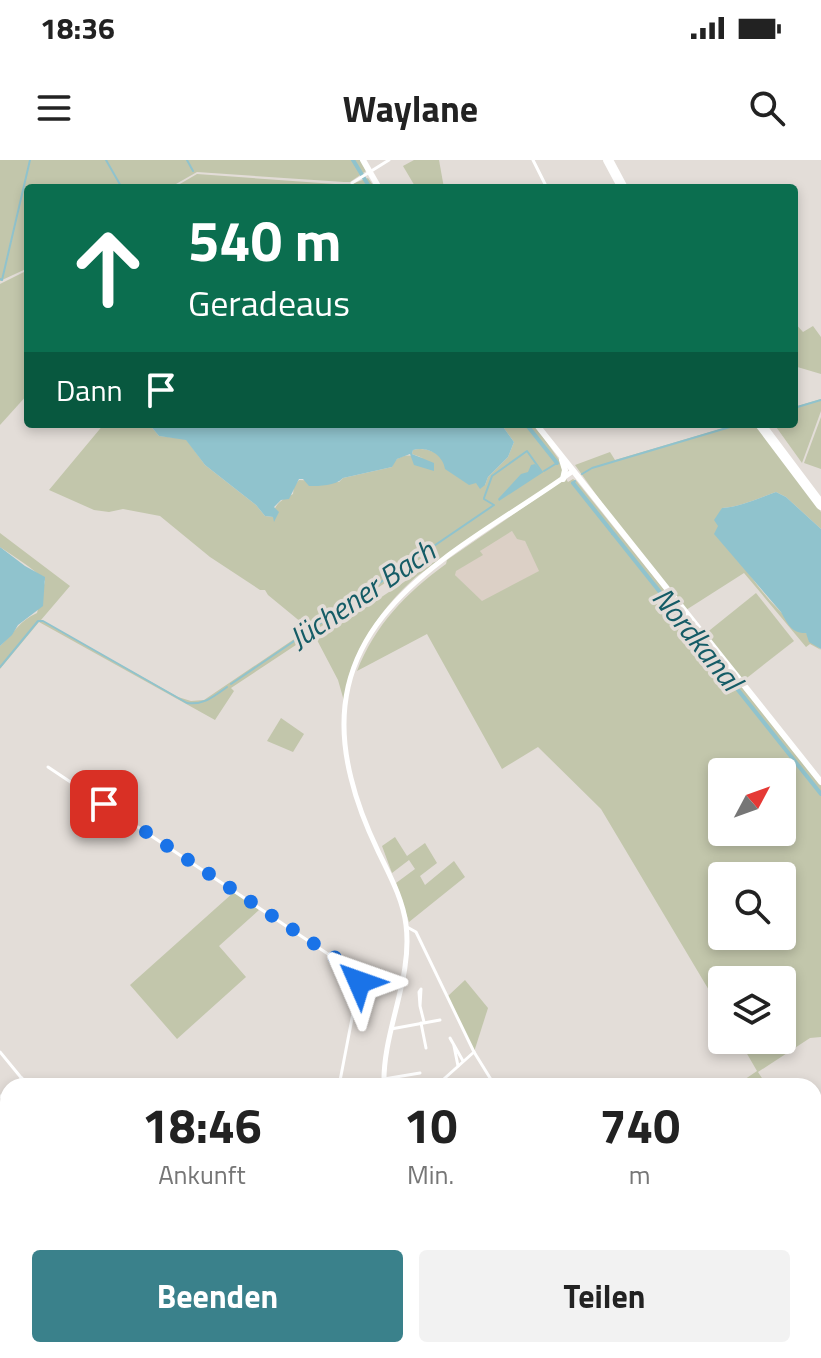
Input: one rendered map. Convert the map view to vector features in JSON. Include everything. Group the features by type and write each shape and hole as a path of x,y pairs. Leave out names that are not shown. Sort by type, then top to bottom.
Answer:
{"highway":[{"path":"610,160 623,184"},
{"path":"766,428 821,498"},
{"path":"766,428 821,505"}],"main road":[{"path":"363,160 377,184"},
{"path":"539,428 821,782"},
{"path":"559,454 565,468 563,479"}],"street":[{"path":"352,183 389,160"},
{"path":"533,160 545,184"},
{"path":"385,1078 406,948 406,927 398,894 361,811 348,766 345,703 355,663 379,619 408,587 563,479 575,474"},
{"path":"48,767 337,959 359,982 399,988"},
{"path":"406,927 416,932 474,1052 490,1078"},
{"path":"340,1078 359,982"},
{"path":"420,1006 426,1048"},
{"path":"391,1029 440,1020"},
{"path":"458,1066 452,1040 463,1061"},
{"path":"0,1052 22,1078"},
{"path":"445,1078 474,1052"},
{"path":"0,1061 4,1058"},
{"path":"402,1078 420,1073"}],"shaded area":[{"path":"512,531 525,541 540,571 482,602 455,575 455,571 482,555 480,551 485,546"}],"green space":[{"path":"0,160 361,160 366,171 350,182 197,172 176,184 24,184 24,270 0,281"},
{"path":"414,160 439,160 443,184 414,184 403,166"},
{"path":"197,174 335,184 180,184"},
{"path":"368,178 372,184 352,184"},
{"path":"24,272 24,398 0,425 0,284"},
{"path":"798,326 803,332 813,326 821,337 821,374 798,367"},
{"path":"821,399 821,411 802,463 777,428 798,428 798,406"},
{"path":"821,417 821,469 804,463"},
{"path":"101,428 152,428 159,436 186,439 205,465 256,505 265,516 273,517 282,500 293,494 299,480 339,482 343,478 392,467 393,462 404,456 423,458 412,454 413,450 423,449 441,456 485,485 488,477 508,457 514,442 504,428 537,428 562,464 563,476 417,576 403,589 379,617 361,648 344,701 338,680 317,640 437,560 429,553 313,632 265,590 260,590 210,557 160,516 123,509 109,512 94,510 49,490"},
{"path":"723,428 759,428 821,512 821,529 786,497 776,492 722,508 718,526 761,590 793,628 806,633 821,650 810,644 806,647 744,573 686,610 575,465 610,452 615,460"},
{"path":"574,478 821,784 821,1037 810,1038 796,1047 796,966 708,966 708,989 601,809 538,747 502,769 427,634 357,671 373,639 393,611 447,560 556,485 566,479 568,482 576,481","holes":["512,531 517,539 525,541 539,571 482,601 455,575 456,571 483,555 480,551"]},
{"path":"0,533 70,586 41,620 178,697 191,701 204,700 306,631 311,635 231,688 234,691 215,720 39,622 0,669 0,646 21,623 37,613 45,581 0,547"},
{"path":"756,593 794,641 743,681 705,634"},
{"path":"281,718 304,734 293,752 267,741"},
{"path":"395,837 407,856 425,843 437,863 420,876 425,885 454,861 465,877 409,922 396,883 415,869 409,860 392,873 382,846"},
{"path":"234,892 259,910 219,946 246,977 177,1039 130,985"},
{"path":"465,980 488,1008 474,1052 448,996"},
{"path":"747,1054 786,1054 758,1072 762,1078 747,1078 757,1071"}],"water":[{"path":"152,428 504,428 514,442 508,457 480,489 476,483 469,485 445,469 434,453 419,449 413,450 412,454 434,463 434,471 414,465 410,454 397,459 392,467 343,478 332,484 309,486 299,479 289,499 281,500 274,507 279,512 274,522 273,517 265,516 256,505 205,465 186,440 159,436"},
{"path":"535,464 542,473 499,501 521,474 528,472"},
{"path":"776,492 786,497 821,529 821,649 809,642 806,633 790,627 781,612 714,534 718,526 714,520 722,508"},
{"path":"0,547 45,577 43,606 18,625 0,646"}],"waterway":[{"path":"24,184 30,160"},
{"path":"106,160 120,184"},
{"path":"187,160 193,171"},
{"name":"Nordkanal","path":"353,160 368,184"},
{"path":"0,279 24,186"},
{"path":"798,407 821,400"},
{"name":"Nordkanal","path":"529,428 557,463"},
{"path":"582,474 592,468 727,428"},
{"path":"484,498 492,476 527,451 542,472"},
{"name":"Jüchener Bach","path":"544,471 557,463"},
{"name":"Nordkanal","path":"573,483 821,794"},
{"name":"Jüchener Bach","path":"231,684 494,505 484,499"},
{"name":"Jüchener Bach","path":"0,667 38,621 43,621 187,703 203,701 227,687"}],"route":[{"path":"104,804 337,959 359,982"}]}
